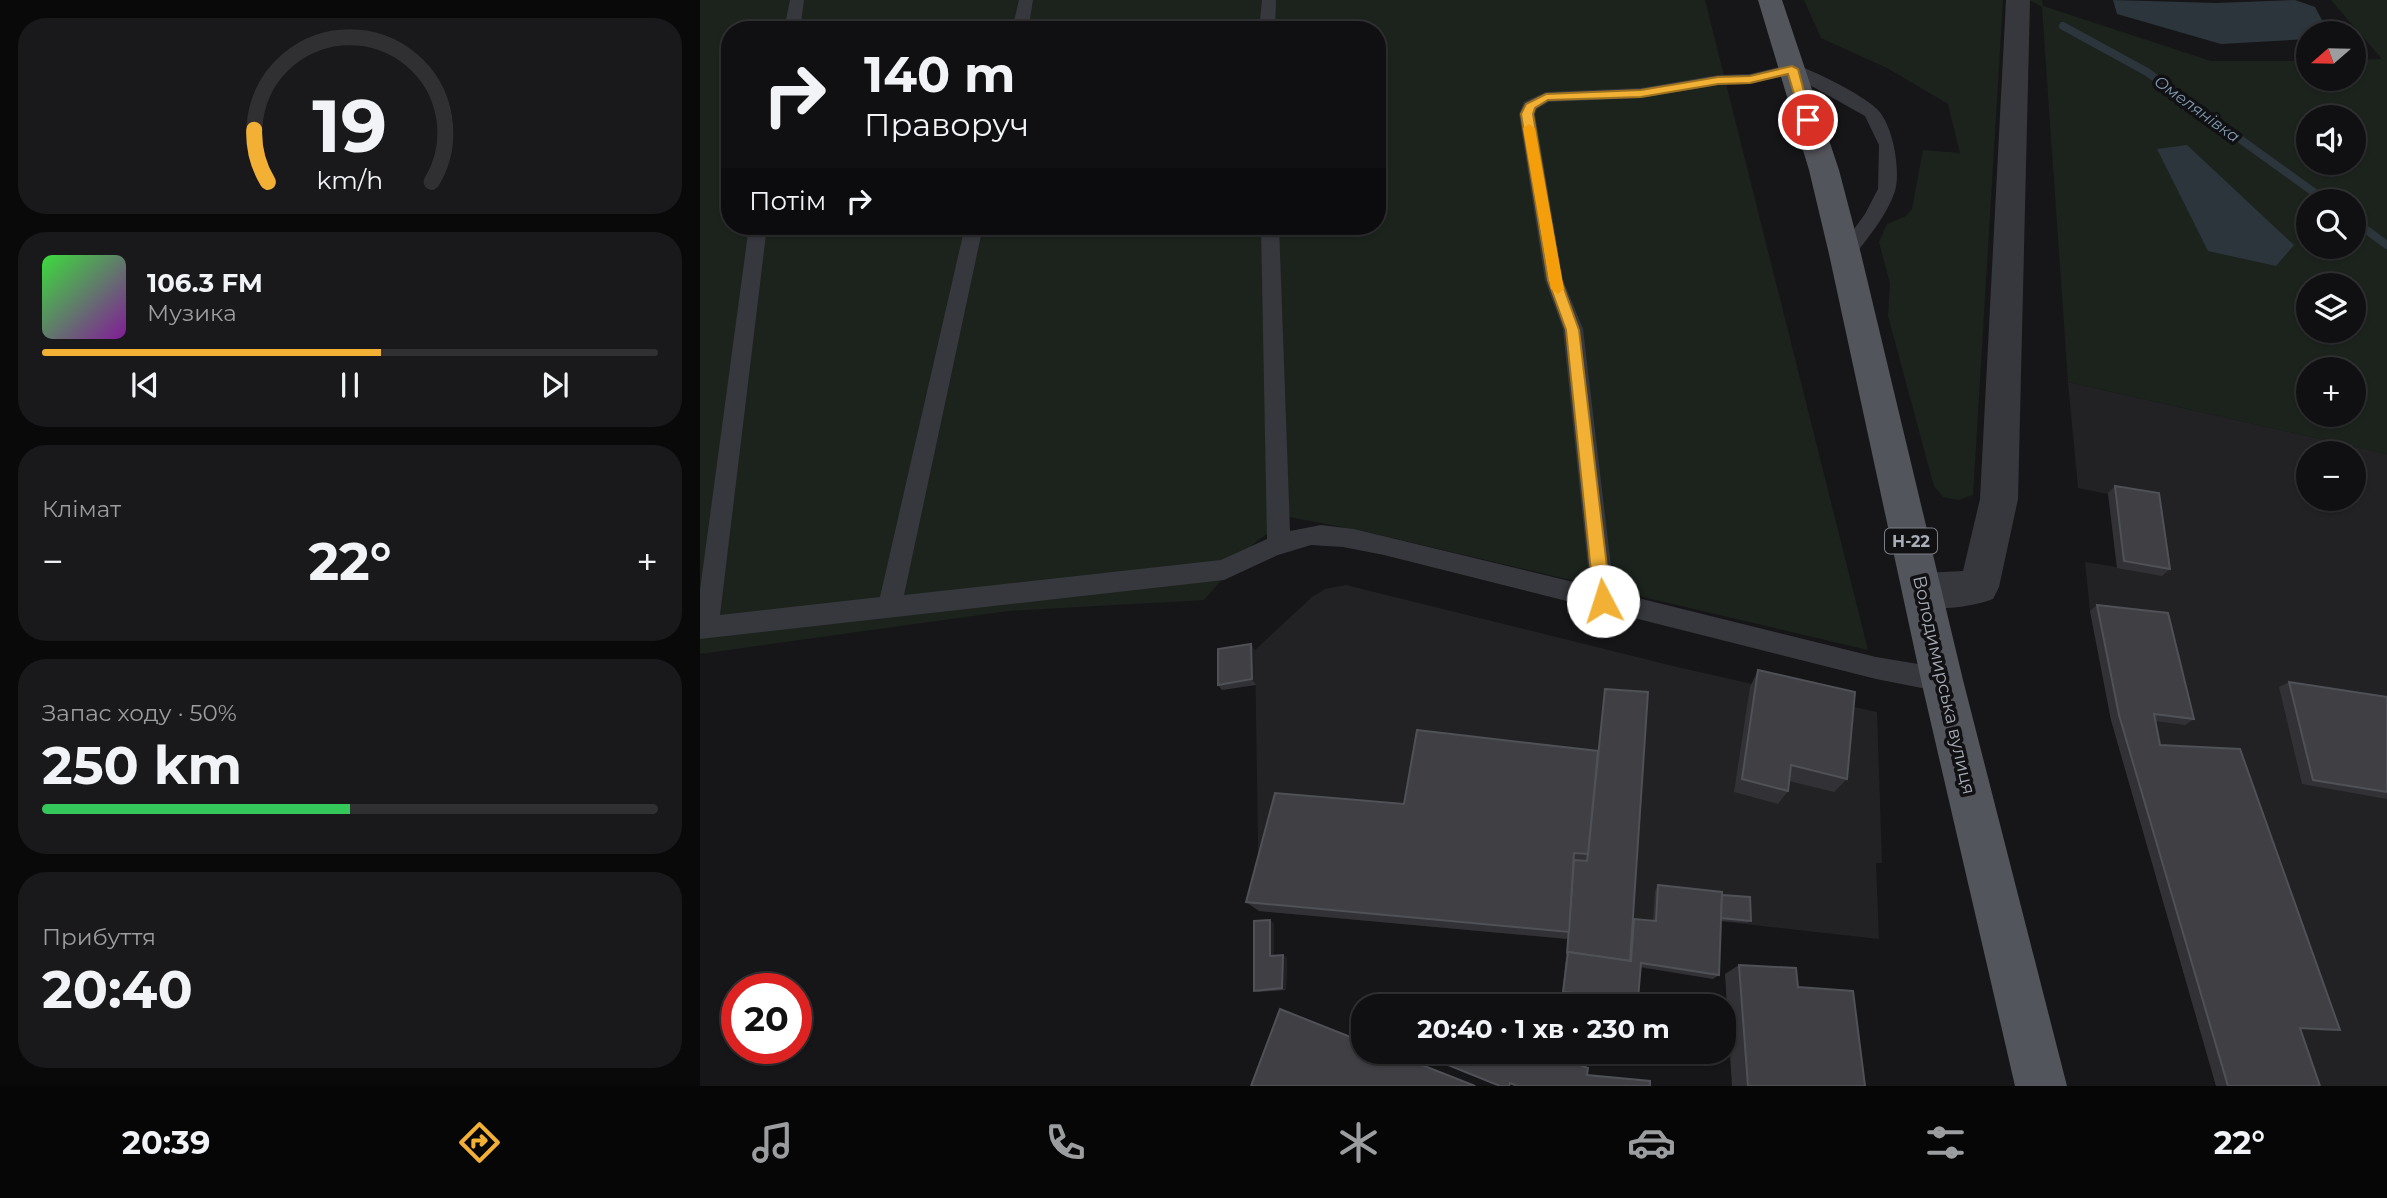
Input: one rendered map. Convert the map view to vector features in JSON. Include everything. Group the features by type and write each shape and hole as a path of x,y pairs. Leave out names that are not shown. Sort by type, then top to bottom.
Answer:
{"main road":[{"name":"Володимирська вулиця","path":"1770,0 1824,170 1845,254 1942,680 2040,1086"}],"street":[{"path":"1922,591 1979,587 1999,499 2018,0"}],"lane":[{"path":"794,21 797,0"},
{"path":"1022,21 1026,0"},
{"path":"1268,21 1269,0"},
{"path":"1603,601 1573,330 1554,280 1527,114 1530,106 1546,97 1641,93 1718,80 1750,79 1792,69 1833,89 1872,113 1887,145 1887,189 1873,217 1845,254"},
{"path":"757,235 704,628 1224,570 1304,536 1355,539 1876,668 1942,680"},
{"path":"890,607 972,235"},
{"path":"1270,235 1279,545"}],"shaded area":[{"path":"700,0 1705,0 1868,650 1363,531 1289,517 1252,545 1204,600 1008,611 700,654"},
{"path":"1804,0 2003,0 1973,495 1959,500 1943,497 1934,486 1888,316 1890,283 1879,242 1887,224 1906,216 1912,209 1923,150 1960,153 1948,104 1887,68 1821,38"},
{"path":"2029,0 2042,0 2043,6 2211,61 2296,61 2296,91 2366,91 2366,60 2382,59 2366,40 2366,21 2349,21 2331,0 2387,0 2387,454 2366,449 2366,441 2329,441 2068,382 2042,7"},
{"path":"2113,0 2216,3 2295,0 2315,7 2323,21 2296,21 2296,40 2221,44 2117,14"},
{"path":"2187,145 2294,245 2276,266 2208,251 2157,149"},
{"path":"2068,382 2329,441 2296,441 2296,511 2366,511 2366,449 2387,454 2387,1086 2216,1086 2111,720 2090,611 2085,562 2117,567 2108,494 2078,488"},
{"path":"1346,585 1677,667 1877,712 1882,863 1876,863 1879,939 1717,921 1713,979 1567,956 1568,939 1259,911 1255,650 1312,597 1325,589"}],"building":[{"path":"2115,486 2159,493 2170,569 2124,561"},
{"path":"2097,605 2168,613 2194,719 2154,714 2160,745 2240,749 2340,1030 2300,1028 2320,1086 2228,1086 2119,715"},
{"path":"1251,644 1252,679 1218,685 1218,649"},
{"path":"1758,670 1855,692 1847,779 1791,765 1788,791 1742,779"},
{"path":"2289,682 2387,697 2387,792 2313,780"},
{"path":"1605,689 1648,692 1630,961 1567,954 1574,860 1587,861"},
{"path":"1417,730 1598,751 1588,854 1574,853 1569,932 1246,902 1275,793 1404,804"},
{"path":"1658,885 1722,892 1719,975 1641,963 1638,994 1563,992 1568,952 1631,961 1634,919 1656,921"},
{"path":"1722,895 1750,897 1751,921 1721,918"},
{"path":"1270,920 1270,956 1283,955 1282,988 1254,991 1254,921"},
{"path":"1739,965 1796,968 1798,987 1853,991 1865,1086 1748,1086"},
{"path":"1280,1009 1351,1037 1351,1064 1419,1064 1475,1086 1251,1086"},
{"path":"1446,1064 1577,1064 1588,1068 1587,1075 1650,1081 1650,1086 1517,1086 1510,1083 1509,1086 1500,1086"}],"waterway":[{"name":"Омелянівка","path":"2063,26 2147,72 2309,189"},
{"name":"Омелянівка","path":"2366,230 2387,245"}],"slow traffic":[{"path":"1529,128 1554,280 1558,289"}],"route":[{"path":"1603,601 1573,330 1554,280 1527,114 1530,106 1546,97 1641,93 1718,80 1750,79 1792,69 1808,120"}]}
